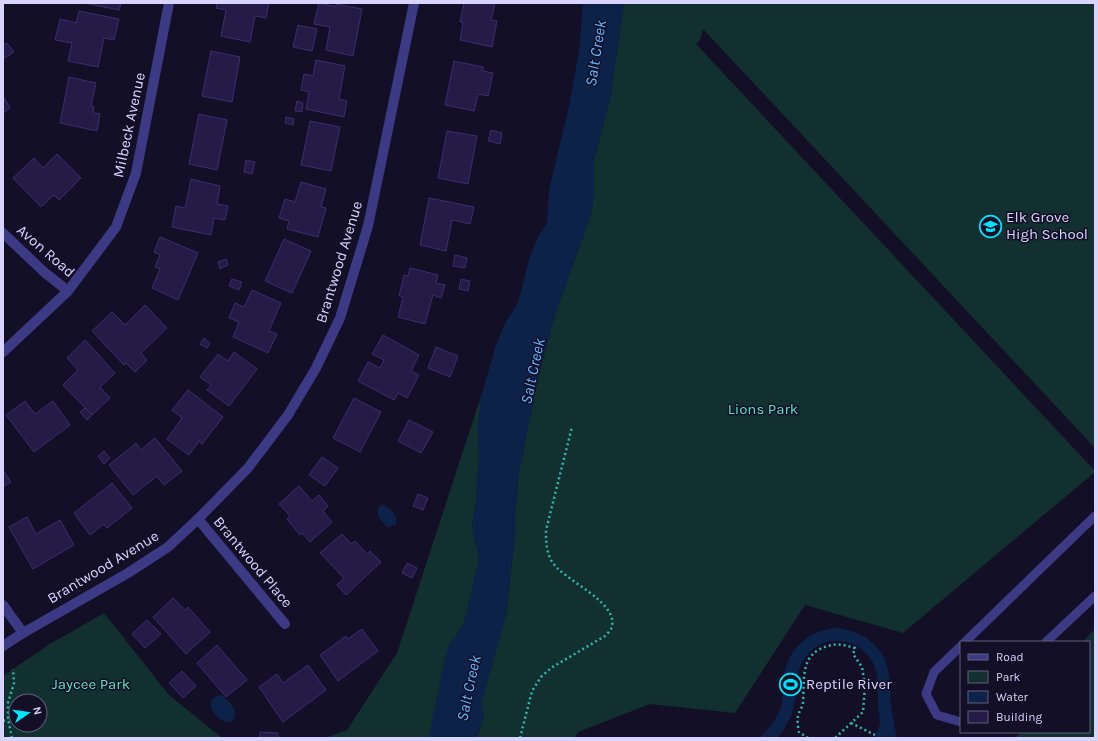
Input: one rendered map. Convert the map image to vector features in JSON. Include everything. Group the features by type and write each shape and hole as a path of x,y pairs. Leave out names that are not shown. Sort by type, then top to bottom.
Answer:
{"street":[{"name":"Milbeck Avenue","path":"3,352 68,291 116,227 136,173 169,3"},
{"name":"Brantwood Avenue","path":"3,646 128,573 168,547 248,468 288,415 316,368 340,318 368,226 414,3"},
{"name":"Avon Road","path":"3,233 44,272 68,291"},
{"name":"Brantwood Place","path":"198,518 285,624"},
{"path":"3,605 23,633"}],"lane":[{"path":"966,641 1095,516"},
{"path":"1047,641 1095,596"},
{"path":"960,647 934,672 926,694 938,715 960,722"}],"path":[{"path":"520,738 532,691 541,677 551,668 605,636 611,629 612,619 609,611 601,601 562,573 551,561 546,546 546,530 572,428"},
{"path":"808,738 799,732 797,724 798,716 803,705 806,664 813,652 823,647 836,644 855,648 853,654 862,667 864,686 863,712 835,738"},
{"path":"11,693 14,683 13,669"},
{"path":"3,721 8,719"},
{"path":"851,723 875,735"}],"green space":[{"name":"Lions Park","path":"624,3 1095,3 1095,448 703,29 700,40 696,44 1095,472 903,633 805,605 735,713 650,704 578,732 574,738 477,738 484,715 482,700 506,615 515,535 515,515 519,471 538,378 555,314 590,217 594,198 594,159 610,99"},
{"path":"482,393 478,428 479,456 476,503 472,525 478,550 479,562 464,624 457,635 450,642 443,667 429,738 325,738 347,730 397,653"},
{"name":"Jaycee Park","path":"104,613 169,695 222,738 3,738 3,676 50,644"},
{"path":"1095,629 1095,738 1015,738 1021,733 1090,733 1090,641 1083,641"}],"water":[{"name":"Salt Creek","path":"583,3 624,3 610,99 594,159 594,198 590,217 555,314 538,378 519,471 515,515 515,535 506,615 482,700 484,715 477,738 429,738 443,667 450,642 457,635 464,624 479,562 478,550 472,525 476,503 479,456 478,428 482,393 496,345 505,323 516,306 529,259 539,235 547,223 549,190 569,106 579,52"},
{"path":"383,505 389,508 396,516 395,525 387,527 380,518 378,507"},
{"name":"Reptile River","path":"834,628 852,631 861,635 881,653 889,674 891,708 897,738 873,738 879,728 880,721 877,676 875,667 870,658 863,650 854,645 835,641 816,647 804,660 799,672 792,715 778,738 760,738 772,724 781,707 786,666 794,650 800,643 815,633"},
{"path":"220,695 232,705 234,709 235,716 231,721 227,722 220,719 213,711 211,702 214,698"}],"building":[{"path":"84,3 121,3 119,10"},
{"path":"217,3 269,3 266,18 255,16 250,42 221,36 226,10 216,8"},
{"path":"319,3 336,7 336,4 362,9 353,56 326,50 330,27 314,24"},
{"path":"464,3 495,3 491,20 497,21 492,47 460,40 463,23 460,22"},
{"path":"79,11 119,19 114,40 104,38 98,67 68,61 72,43 55,40 60,19 76,23"},
{"path":"298,25 317,29 312,51 293,47"},
{"path":"7,43 14,52 3,59 3,46"},
{"path":"211,51 240,57 232,102 202,96"},
{"path":"316,60 345,66 339,99 347,101 344,117 306,109 309,92 301,90 304,74 313,76"},
{"path":"454,61 483,67 483,71 493,73 488,96 478,94 474,111 445,105"},
{"path":"69,77 96,83 91,106 94,107 93,113 100,114 97,131 60,123"},
{"path":"3,96 10,108 3,113"},
{"path":"297,101 303,103 302,112 295,111"},
{"path":"199,114 227,120 217,170 189,164"},
{"path":"286,117 294,119 293,125 285,123"},
{"path":"310,121 340,127 331,171 301,165"},
{"path":"491,130 502,133 500,144 488,141"},
{"path":"447,131 477,136 468,184 438,178"},
{"path":"57,154 81,178 59,200 54,195 41,207 13,178 34,158 43,168"},
{"path":"246,160 255,162 252,174 244,172"},
{"path":"191,179 220,186 217,204 228,206 225,220 214,218 211,235 172,227 176,206 185,208"},
{"path":"301,182 326,189 321,207 326,208 318,237 287,229 289,221 279,218 285,199 295,202"},
{"path":"429,198 474,207 470,224 452,220 446,251 420,245"},
{"path":"160,237 198,253 178,300 152,288 160,269 155,267 160,255 154,252"},
{"path":"284,239 311,251 292,293 265,281"},
{"path":"455,255 467,258 465,268 453,266"},
{"path":"226,259 228,265 220,269 218,262"},
{"path":"410,268 438,275 436,283 445,285 441,298 433,295 425,324 398,317 403,297 399,296 404,275 408,276"},
{"path":"232,279 242,282 239,290 229,286"},
{"path":"461,279 470,281 468,291 459,289"},
{"path":"252,290 281,303 269,331 277,334 268,353 233,337 239,322 229,318 235,303 244,307"},
{"path":"145,305 167,328 141,353 147,360 135,372 126,363 124,365 92,331 112,312 125,325"},
{"path":"383,335 419,355 411,371 419,375 407,398 398,393 394,400 358,381 368,362 380,368 384,360 372,354"},
{"path":"204,338 210,343 207,348 200,344"},
{"path":"85,340 115,373 100,387 110,398 92,415 63,385 78,370 67,358"},
{"path":"436,347 458,356 450,377 428,368"},
{"path":"234,352 257,369 229,406 207,390 211,385 200,377 218,354 228,361"},
{"path":"188,390 223,417 202,444 199,441 189,455 167,439 182,418 172,410"},
{"path":"354,398 381,412 360,452 333,438"},
{"path":"25,401 35,414 53,401 70,425 34,452 6,415"},
{"path":"85,408 92,415 87,420 80,412"},
{"path":"409,420 433,432 421,453 398,441"},
{"path":"155,438 182,471 164,485 157,476 133,495 109,465 136,443 141,450"},
{"path":"104,451 110,458 104,464 98,456"},
{"path":"322,457 338,468 325,486 309,475"},
{"path":"3,470 11,482 3,487"},
{"path":"112,483 132,508 107,528 104,524 90,535 74,513"},
{"path":"299,486 312,501 319,495 328,506 323,511 332,522 310,542 302,533 300,535 287,519 290,516 279,504"},
{"path":"418,494 428,498 423,510 413,506"},
{"path":"27,517 36,534 60,520 74,545 33,569 9,527"},
{"path":"342,534 351,544 355,541 367,554 370,551 381,562 346,595 337,585 344,578 320,553"},
{"path":"407,563 417,568 412,578 402,573"},
{"path":"173,598 185,610 188,607 210,632 186,654 153,617"},
{"path":"147,620 161,634 145,648 132,634"},
{"path":"362,629 378,651 338,681 320,655 346,636 348,639"},
{"path":"217,645 247,680 226,697 197,663"},
{"path":"308,665 326,690 283,722 259,687 277,674 283,683"},
{"path":"182,671 196,686 183,698 169,683"},
{"path":"260,732 278,733 278,738 260,738"}],"place":[{"name":"Elk Grove High School","path":"991,226"},
{"name":"Reptile River","path":"791,684"}]}
